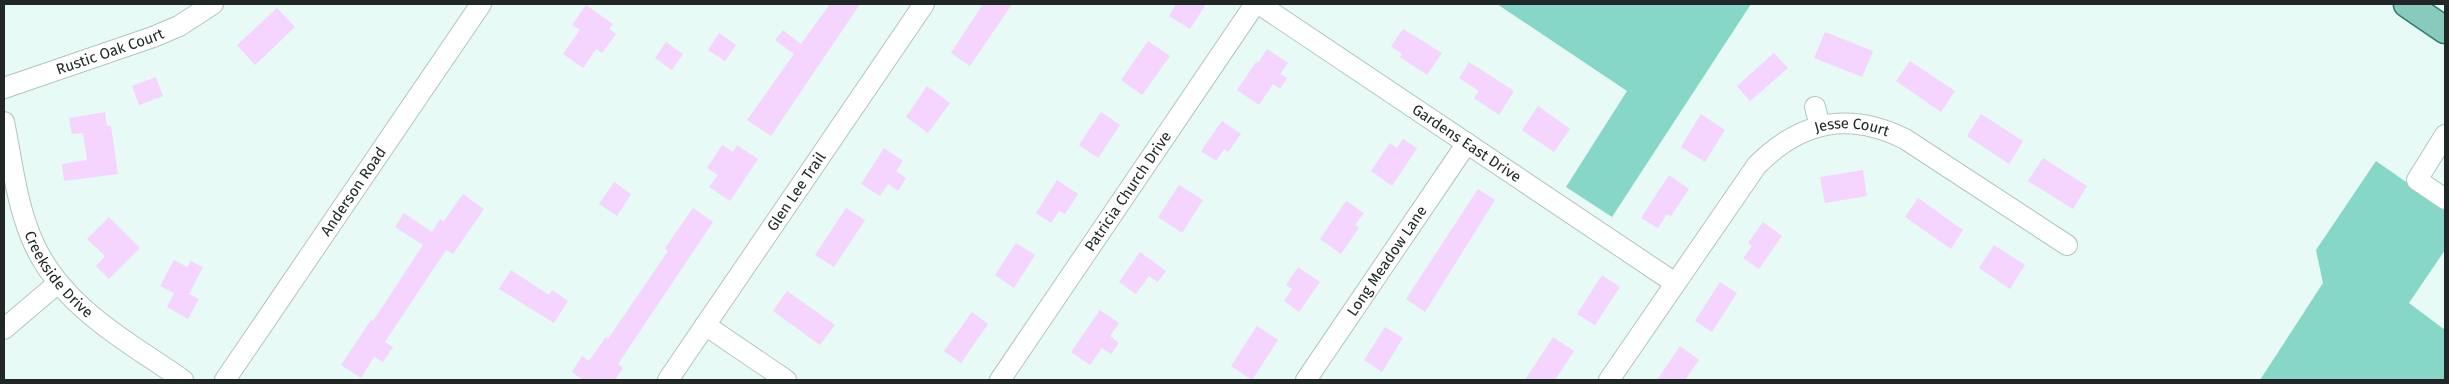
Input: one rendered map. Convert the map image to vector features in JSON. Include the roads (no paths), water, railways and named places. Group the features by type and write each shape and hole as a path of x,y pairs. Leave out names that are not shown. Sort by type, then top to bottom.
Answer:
{"main road":[{"path":"2406,4 2445,30"}],"street":[{"name":"Rustic Oak Court","path":"4,88 153,37 179,26 213,4"},
{"name":"Anderson Road","path":"225,380 481,4"},
{"name":"Glen Lee Trail","path":"668,380 924,4"},
{"name":"Patricia Church Drive","path":"1000,380 1255,4"},
{"name":"Gardens East Drive","path":"1259,4 1675,282"},
{"name":"Jesse Court","path":"1609,380 1757,165 1783,141 1802,131 1817,117 1890,131 2067,245"},
{"name":"Creekside Drive","path":"4,122 22,212 31,237 43,261 58,283 84,310 183,380"},
{"path":"2445,135 2417,180 2445,199"},
{"name":"Long Meadow Lane","path":"1306,380 1467,143"},
{"path":"4,329 58,283"},
{"path":"705,325 786,380"}]}
